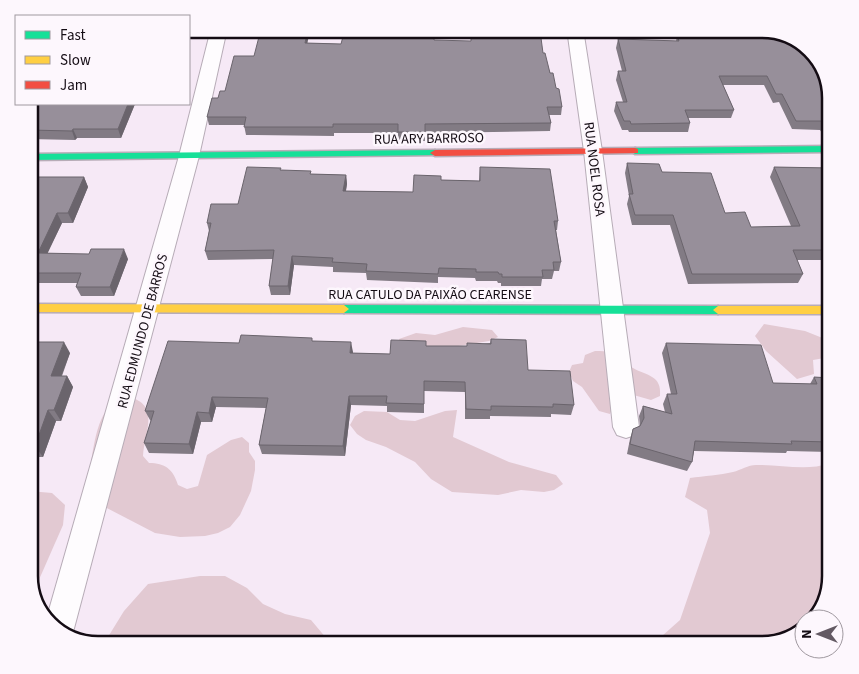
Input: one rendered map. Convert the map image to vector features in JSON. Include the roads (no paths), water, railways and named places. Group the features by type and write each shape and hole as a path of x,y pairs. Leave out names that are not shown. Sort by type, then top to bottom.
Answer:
{"street":[{"name":"RUA EDMUNDO DE BARROS","path":"60,623 190,156 217,38"},
{"name":"RUA NOEL ROSA","path":"576,38 593,151 626,427"},
{"name":"RUA ARY BARROSO","path":"38,157 822,150"},
{"name":"RUA CATULO DA PAIXÃO CEARENSE","path":"38,308 822,310"}]}
